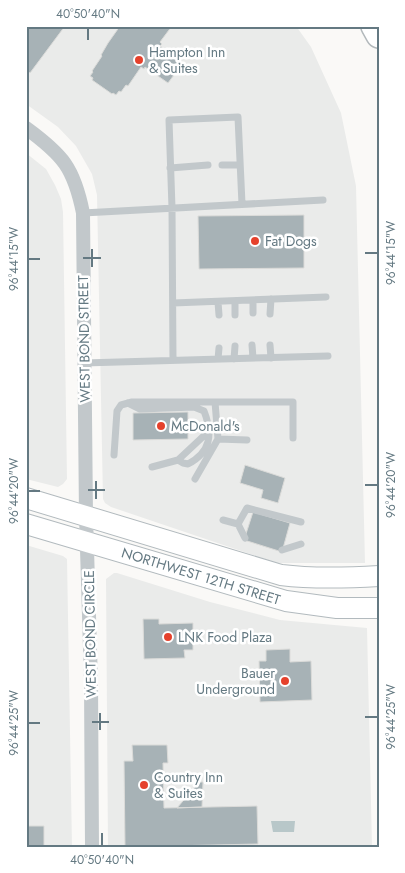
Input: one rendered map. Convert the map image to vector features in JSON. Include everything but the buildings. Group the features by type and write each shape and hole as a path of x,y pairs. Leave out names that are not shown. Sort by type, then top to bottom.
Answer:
{"highway":[{"path":"374,26 379,36"}],"main road":[{"name":"NORTHWEST 12TH STREET","path":"26,498 280,576 330,578 379,576"},
{"name":"NORTHWEST 12TH STREET","path":"26,524 286,601 337,608 379,608"}],"street":[{"name":"WEST BOND STREET","path":"26,128 50,145 67,166 75,183 83,213 87,542"},
{"name":"WEST BOND CIRCLE","path":"87,542 91,682 92,847"}],"lane":[{"path":"174,360 169,120 238,117 242,204"},
{"path":"222,165 240,165"},
{"path":"170,168 208,166"},
{"path":"83,213 324,200"},
{"path":"173,303 326,297"},
{"path":"253,300 253,313"},
{"path":"270,314 271,300"},
{"path":"235,301 235,315"},
{"path":"218,302 219,315"},
{"path":"252,345 253,358"},
{"path":"270,345 271,358"},
{"path":"234,346 234,359"},
{"path":"218,359 219,348"},
{"path":"84,363 328,356"},
{"path":"195,479 218,439 215,402"},
{"path":"114,455 117,411 121,405 128,403 293,402 293,438"},
{"path":"128,403 140,409 194,407 204,411 210,431 207,445 202,454 188,464 178,460"},
{"path":"152,466 178,460 210,431"},
{"path":"218,439 246,440"},
{"path":"238,524 247,508 282,519 301,522"},
{"path":"223,520 238,524 245,538"},
{"path":"282,550 301,544"}],"shaded area":[{"path":"26,26 296,26 311,47 341,113 356,186 365,563 277,563 111,507 105,503 103,499 97,195 92,174 76,146 58,127 26,104"},
{"path":"26,153 46,169 61,199 63,212 67,479 58,487 26,479"},
{"path":"26,545 63,556 67,559 72,847 26,847"},
{"path":"114,573 210,602 280,620 367,628 372,847 108,847 106,579"},
{"path":"271,821 295,821 294,832 273,832"}],"place":[{"name":"Hampton Inn & Suites","path":"139,60"},
{"name":"Fat Dogs","path":"255,241"},
{"name":"McDonald's","path":"161,426"},
{"name":"LNK Food Plaza","path":"168,637"},
{"name":"Bauer Underground","path":"285,681"},
{"name":"Country Inn & Suites","path":"144,785"}]}
